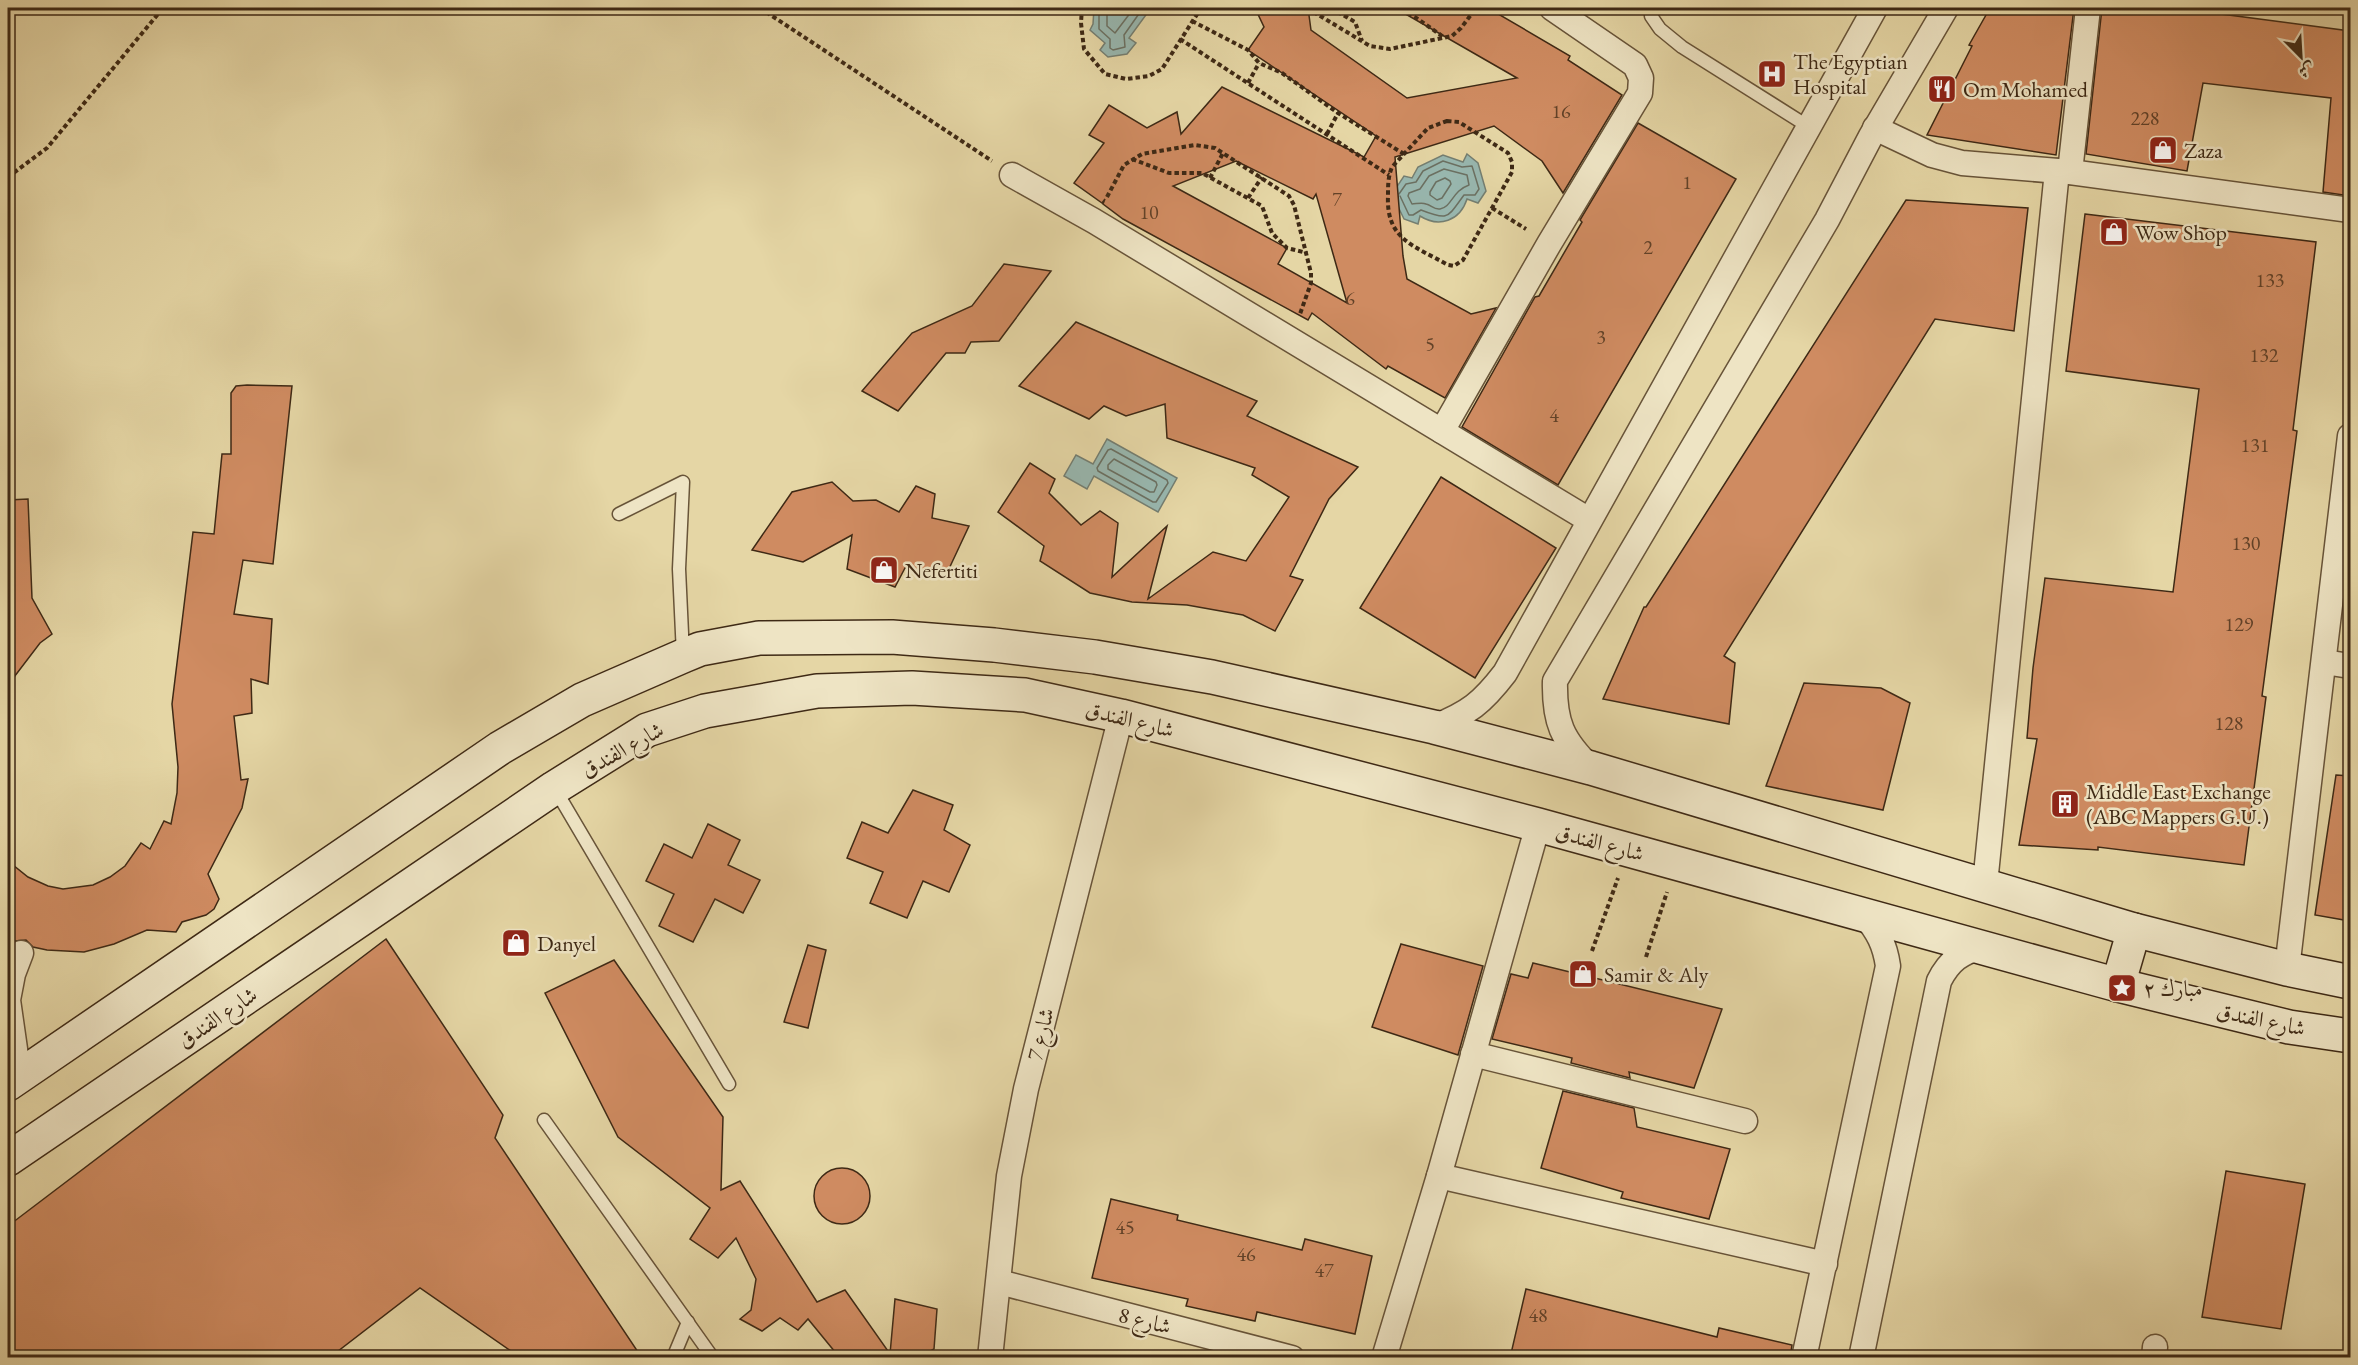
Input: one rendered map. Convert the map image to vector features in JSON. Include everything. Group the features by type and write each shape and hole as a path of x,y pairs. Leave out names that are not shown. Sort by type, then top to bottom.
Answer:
{"street":[{"path":"1442,431 1549,244 1640,93 1641,78 1635,65 1552,8"},
{"path":"1434,727 1462,716 1486,697 1505,673 1875,8"},
{"path":"1591,768 1573,751 1561,729 1554,706 1555,681 1821,230 1875,128 1946,8"},
{"path":"1985,884 2063,171 2088,8"},
{"path":"1875,128 1932,155 1962,163 2063,171 2350,210"},
{"path":"1012,175 1094,221 1589,520"},
{"path":"2287,969 2324,662 2345,536 2350,436"},
{"path":"13,1080 500,748 582,700 683,656 700,649 759,638 892,637 994,645 1095,657 1212,677 1434,727 1591,768 2134,930 2287,969 2350,982"},
{"path":"2324,662 2350,666"},
{"name":"شارع الفندق","path":"8,1159 554,788 647,730 705,711 817,691 912,688 1024,695 1121,716 1538,825 2118,985 2289,1027 2350,1036"},
{"name":"شارع 7","path":"990,1358 1010,1176 1026,1089 1121,716"},
{"path":"1384,1358 1439,1176 1538,825"},
{"path":"1804,1358 1888,966 1885,947 1877,930 1864,915"},
{"path":"2118,985 2134,930"},
{"path":"1861,1358 1939,981 1945,968 1955,957 1968,950 1982,947"},
{"path":"13,1080 8,1000 13,974 21,953"},
{"path":"1473,1054 1745,1121"},
{"path":"1439,1176 1825,1264"},
{"name":"شارع 8","path":"999,1282 1292,1358"}],"lane":[{"path":"1651,8 1651,16 1660,29 1682,47 1809,127"},
{"path":"619,514 683,482 679,569 683,656"},
{"path":"554,788 729,1084"},
{"path":"544,1120 713,1358"},
{"path":"673,1358 688,1322"}],"path":[{"path":"8,177 46,148 163,8"},
{"path":"760,8 1012,175"},
{"path":"1082,8 1084,49 1106,74 1126,79 1155,73 1162,69 1201,8"},
{"path":"1307,8 1362,41 1380,49 1446,38 1456,33 1476,8"},
{"path":"1331,8 1340,10 1355,22 1362,41"},
{"path":"1402,8 1446,38"},
{"path":"1192,21 1248,50 1259,63 1282,73 1338,113 1404,154"},
{"path":"1180,39 1389,175"},
{"path":"1248,83 1259,63"},
{"path":"1327,134 1338,113"},
{"path":"1447,121 1458,122 1508,153 1512,162 1512,172 1459,264 1448,265 1402,239 1395,231 1387,211 1389,175 1392,167 1428,128 1447,121"},
{"path":"1094,221 1124,165 1132,159 1142,154 1195,145 1206,145 1223,153 1282,190 1294,205 1311,264 1311,282 1290,340"},
{"path":"1210,178 1223,153"},
{"path":"1132,159 1169,173 1202,173 1262,206 1272,233 1287,248 1307,253"},
{"path":"1248,198 1262,177"},
{"path":"1492,208 1549,244"},
{"path":"1592,951 1628,850"},
{"path":"1646,957 1676,863"}],"water":[{"path":"1094,8 1151,8 1129,38 1136,43 1127,54 1108,57 1100,50 1105,43 1090,30 1093,24"},
{"path":"1467,154 1478,163 1486,191 1478,203 1467,199 1459,213 1441,222 1427,220 1420,216 1418,224 1404,219 1392,194 1404,176 1412,178 1418,167 1443,155 1463,162"},
{"path":"1107,439 1177,478 1158,512 1094,476 1087,489 1064,476 1076,455 1093,464"}],"building":[{"path":"1255,8 1308,8 1311,30 1407,98 1517,78 1395,8 1488,8 1570,56 1568,60 1622,95 1563,193 1542,161 1494,126 1395,157 1407,279 1471,314 1496,308 1445,398 1388,366 1386,369 1312,313 1308,320 1123,219 1103,204 1105,199 1102,203 1074,183 1104,143 1089,135 1109,105 1147,128 1177,112 1181,134 1222,87 1364,157 1376,136 1248,50 1264,27","holes":["1236,161 1313,199 1316,194 1347,303 1278,264 1287,248 1173,186"]},
{"path":"1990,8 2074,8 2056,155 1927,135 1972,46 1969,45"},
{"path":"2102,8 2207,8 2206,12 2350,31 2350,196 2323,192 2331,98 2203,83 2187,171 2086,154"},
{"path":"1638,123 1736,179 1558,485 1462,427 1535,297 1539,296 1582,222 1580,220"},
{"path":"1906,200 2028,208 2014,331 1935,319 1724,656 1735,663 1729,724 1603,699 1644,607"},
{"path":"2085,214 2316,242 2293,430 2297,431 2262,696 2266,697 2244,865 2098,847 2098,850 2019,845 2037,739 2027,738 2033,668 2045,578 2173,592 2199,389 2066,371"},
{"path":"1004,264 1051,271 999,341 971,342 965,353 946,353 898,411 862,391 912,333 972,306"},
{"path":"1076,322 1257,401 1247,416 1358,467 1329,499 1290,576 1303,580 1275,631 1243,615 1187,605 1132,602 1090,593 1040,561 1044,546 998,512 1030,463 1055,479 1049,493 1081,525 1100,511 1118,523 1112,577 1167,526 1148,599 1213,552 1246,561 1289,497 1252,475 1255,468 1167,438 1165,404 1126,416 1104,406 1089,419 1019,386"},
{"path":"236,386 292,386 273,564 243,560 234,614 272,619 268,684 251,679 252,713 234,716 241,780 248,779 242,808 208,874 219,899 214,909 206,915 182,922 176,932 147,930 114,944 84,952 47,950 33,947 26,940 15,941 8,937 8,861 28,877 48,886 63,889 93,885 110,877 125,866 141,843 150,849 164,821 171,824 177,793 178,767 172,704 193,532 214,534 222,454 231,454 231,393"},
{"path":"1441,477 1556,548 1475,678 1360,608"},
{"path":"832,482 853,501 876,500 899,512 916,486 935,494 932,518 969,526 947,573 905,568 895,587 847,569 852,535 803,562 752,550 792,492"},
{"path":"28,499 32,598 52,634 40,643 8,685 8,500"},
{"path":"1804,683 1881,688 1910,703 1883,810 1766,786"},
{"path":"2336,775 2350,776 2350,921 2315,915"},
{"path":"913,790 953,805 944,830 970,845 949,892 923,881 907,918 870,903 883,872 847,858 862,822 888,833"},
{"path":"708,824 740,840 728,865 760,880 743,913 715,899 693,942 659,926 674,894 646,881 664,844 692,858"},
{"path":"386,939 503,1115 495,1138 642,1358 521,1358 420,1288 329,1358 8,1358 8,1226"},
{"path":"1401,944 1483,966 1458,1055 1372,1027"},
{"path":"808,945 826,950 808,1028 784,1022"},
{"path":"614,960 723,1117 721,1190 740,1181 817,1302 845,1290 890,1354 895,1299 937,1309 934,1349 917,1358 840,1358 808,1319 798,1330 780,1318 762,1331 740,1319 751,1310 756,1279 736,1238 718,1258 690,1239 710,1208 618,1137 545,993"},
{"path":"1533,963 1722,1009 1694,1088 1629,1072 1630,1078 1571,1063 1572,1058 1492,1039 1511,974 1528,978"},
{"path":"1563,1091 1634,1108 1637,1127 1730,1149 1709,1219 1621,1198 1623,1192 1541,1168"},
{"path":"836,1168 848,1168 858,1172 866,1180 870,1196 866,1212 858,1220 848,1224 836,1224 826,1220 818,1212 814,1202 814,1190 818,1180 826,1172"},
{"path":"2226,1171 2305,1184 2281,1329 2202,1317"},
{"path":"1111,1199 1178,1215 1177,1220 1302,1250 1305,1239 1372,1256 1355,1334 1257,1312 1255,1321 1186,1306 1188,1299 1092,1278"},
{"path":"1526,1289 1717,1337 1719,1328 1792,1345 1790,1358 1510,1358"}],"place":[{"name":"The Egyptian Hospital","path":"1772,74"},
{"name":"Om Mohamed","path":"1942,89"},
{"name":"Zaza","path":"2163,150"},
{"name":"Wow Shop","path":"2114,232"},
{"name":"Nefertiti","path":"884,570"},
{"name":"Middle East Exchange (ABC Mappers G.U.)","path":"2065,804"},
{"name":"Danyel","path":"516,943"},
{"name":"Samir & Aly","path":"1583,974"},
{"name":"مبارك ٢","path":"2122,988"}]}
